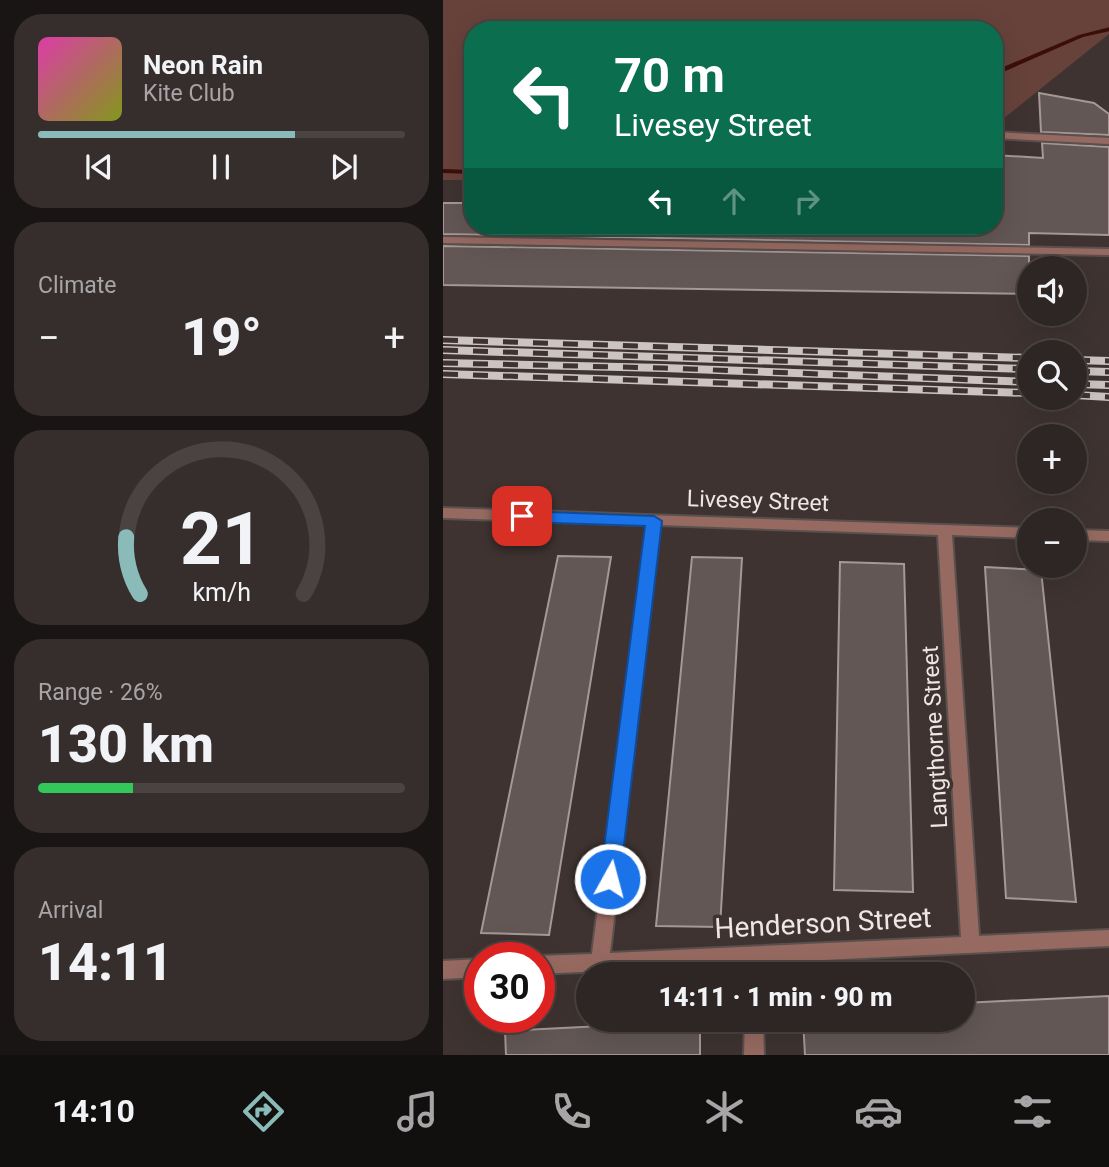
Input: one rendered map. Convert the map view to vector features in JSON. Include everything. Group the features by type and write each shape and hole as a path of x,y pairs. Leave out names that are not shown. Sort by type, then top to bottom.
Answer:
{"street":[{"path":"1003,135 1109,141"},
{"path":"443,240 1109,252"},
{"name":"Livesey Street","path":"443,513 1017,532"},
{"path":"600,962 654,521"},
{"name":"Langthorne Street","path":"945,529 970,943"},
{"path":"1087,535 1109,536"},
{"name":"Henderson Street","path":"600,962 1109,938"},
{"path":"754,955 754,962"},
{"name":"Henderson Street","path":"555,964 576,963"},
{"path":"443,970 464,969"},
{"path":"754,1032 754,1055"}],"shaded area":[{"path":"443,0 1109,0 1109,34 1003,119 1003,21 464,21 464,180 443,180"}],"building":[{"path":"1039,93 1094,103 1109,114 1109,135 1041,132"},
{"path":"1042,143 1109,147 1109,235 1029,233 1029,245 496,235 1003,235 1003,156 1043,158"},
{"path":"443,203 464,203 464,234 443,234"},
{"path":"443,246 1029,256 1017,256 1017,294 443,285"},
{"path":"558,556 611,557 549,935 481,933"},
{"path":"692,557 742,558 720,927 656,926"},
{"path":"840,562 904,564 913,892 834,890"},
{"path":"985,567 1017,569 1017,578 1042,578 1076,902 1006,898"},
{"path":"1109,996 1109,1055 805,1055 804,1032 975,1032 975,1002"},
{"path":"576,1027 576,1032 700,1032 700,1055 506,1055 505,1033 555,1033 555,1028"}],"waterway":[{"path":"1003,70 1081,36 1110,29"},
{"path":"443,171 464,172"}],"railway":[{"path":"443,340 1017,358"},
{"path":"443,350 1017,369"},
{"path":"1087,360 1110,361"},
{"path":"443,363 664,368 1017,382"},
{"path":"1087,371 1110,372"},
{"path":"443,374 1017,393"},
{"path":"1087,384 1110,385"},
{"path":"1087,396 1110,397"}],"route":[{"path":"522,516 654,521 610,879"}]}
